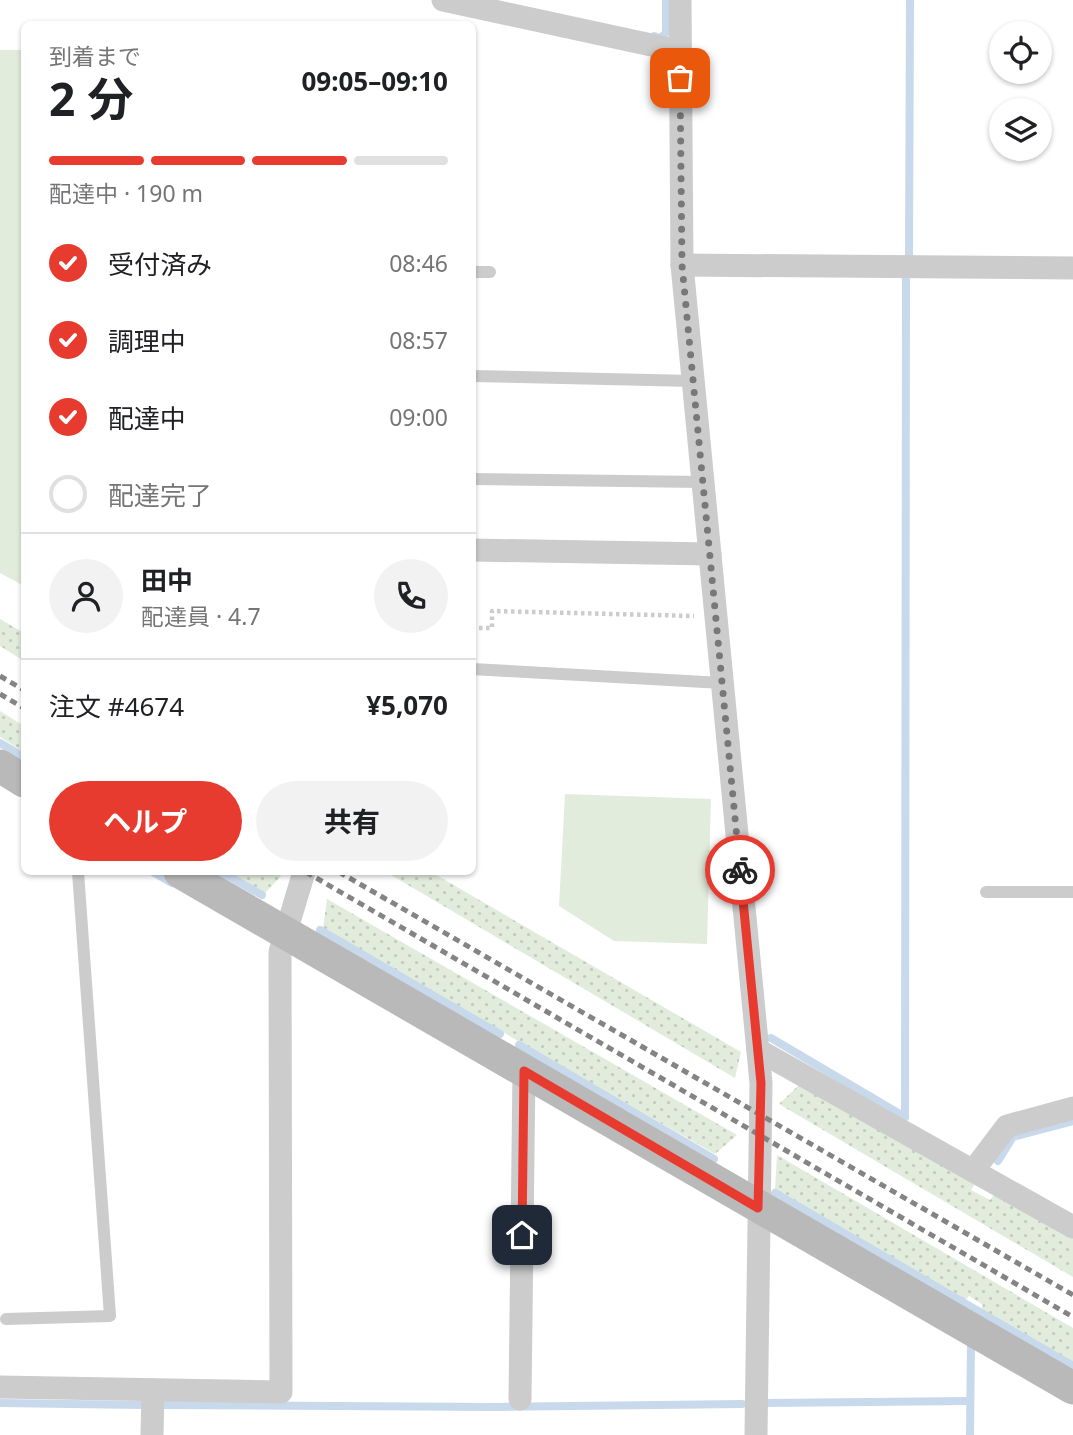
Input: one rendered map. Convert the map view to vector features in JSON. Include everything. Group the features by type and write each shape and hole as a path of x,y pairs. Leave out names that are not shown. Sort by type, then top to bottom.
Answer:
{"street":[{"path":"443,0 679,51"},
{"path":"680,0 682,265 761,1083 756,1435"},
{"path":"682,265 1073,268"},
{"path":"476,550 710,554"},
{"path":"0,766 21,779"},
{"path":"185,875 1073,1388"},
{"path":"0,1387 281,1392 280,952 303,875"},
{"path":"758,1050 1073,1227"},
{"path":"520,1399 524,1071"},
{"path":"974,1171 1007,1126 1073,1108"},
{"path":"152,1435 153,1390"}],"lane":[{"path":"476,272 490,272"},
{"path":"476,376 693,381"},
{"path":"476,479 703,482"},
{"path":"476,669 722,683"},
{"path":"6,1319 110,1316 78,875"},
{"path":"986,892 1073,892"}],"path":[{"path":"476,628 492,628 492,611 716,616"}],"green space":[{"path":"0,50 21,50 21,584 0,573"},
{"path":"0,619 21,631 21,659 0,646"},
{"path":"0,711 21,724 21,750 0,737"},
{"path":"565,794 711,799 707,944 614,941 559,906"},
{"path":"232,875 281,876 265,893"},
{"path":"391,875 436,875 741,1052 735,1078"},
{"path":"327,899 737,1135 715,1154 323,929"},
{"path":"802,1082 976,1182 971,1190 990,1200 995,1193 1073,1238 1073,1277 779,1104"},
{"path":"777,1155 1073,1328 1073,1364 980,1311 983,1305 969,1296 965,1301 775,1190"}],"waterway":[{"path":"654,36 660,38 666,33 666,0"},
{"path":"909,259 910,0"},
{"path":"905,1117 906,278"},
{"path":"0,743 21,755"},
{"path":"158,875 172,883"},
{"path":"226,875 262,895"},
{"path":"320,930 500,1034"},
{"path":"771,1038 905,1117"},
{"path":"519,1045 714,1159"},
{"path":"998,1161 1013,1137 1073,1121"},
{"path":"775,1193 1073,1366"},
{"path":"970,1435 971,1343"},
{"path":"765,1403 970,1401"},
{"path":"0,1403 143,1405"},
{"path":"163,1405 496,1407 742,1404"}],"railway":[{"path":"0,676 21,688"},
{"path":"0,694 21,706"},
{"path":"311,875 1073,1317"},
{"path":"344,875 1073,1295"}],"way so far":[{"path":"680,78 682,265 740,870"}],"route":[{"path":"522,1235 524,1071 758,1208 761,1083 740,870"}]}
